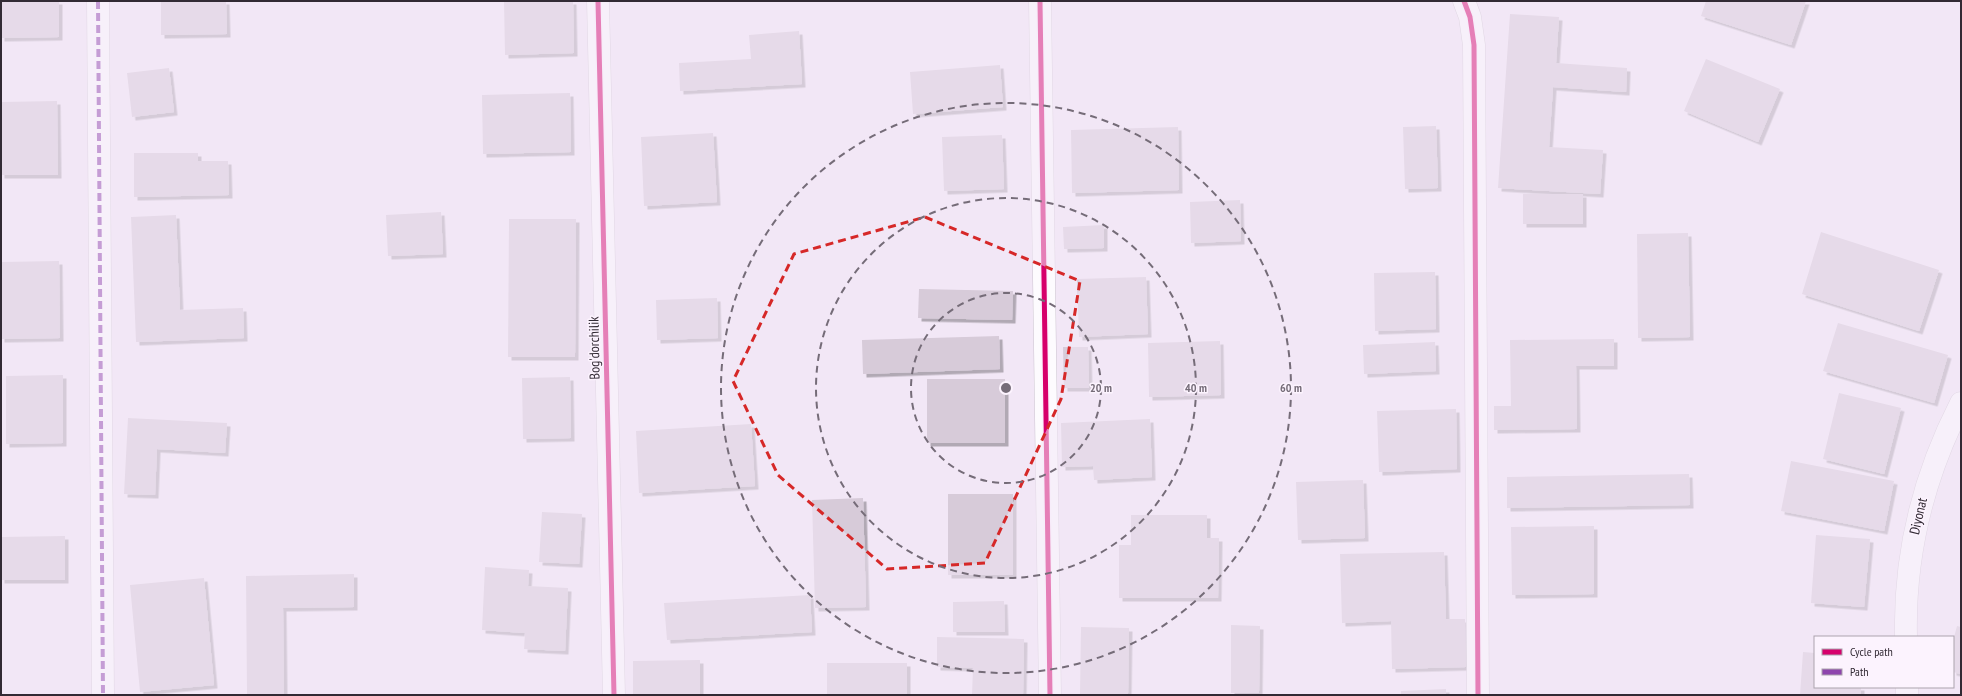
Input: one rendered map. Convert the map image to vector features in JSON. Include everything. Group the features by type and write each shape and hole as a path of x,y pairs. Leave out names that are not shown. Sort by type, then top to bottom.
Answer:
{"street":[{"path":"98,1 103,695"},
{"name":"Bog'dorchilik","path":"598,1 614,695"},
{"path":"1040,1 1050,695"},
{"path":"1464,1 1470,17 1474,45 1478,695"},
{"name":"Diyonat","path":"1906,636 1905,612 1911,547 1925,486 1961,403"}],"highlighted area":[{"path":"925,217 1080,281 1061,399 985,563 887,569 778,475 733,381 794,254"}],"building":[{"path":"1,1 59,1 59,37 1,38"},
{"path":"161,1 226,1 227,34 161,35"},
{"path":"504,1 573,1 574,53 505,55"},
{"path":"1706,1 1806,1 1791,45 1701,16"},
{"path":"1510,14 1559,17 1556,63 1627,68 1626,92 1553,87 1549,147 1603,150 1600,194 1498,188"},
{"path":"799,31 802,84 680,91 679,63 751,59 749,35"},
{"path":"1706,59 1780,89 1758,142 1684,111"},
{"path":"1000,65 1003,107 913,114 910,72"},
{"path":"169,68 174,112 132,117 127,73"},
{"path":"570,93 571,152 483,154 482,95"},
{"path":"57,101 58,175 1,175 1,102"},
{"path":"1436,126 1438,188 1405,189 1403,127"},
{"path":"1178,127 1179,190 1072,193 1071,130"},
{"path":"713,133 717,202 644,206 641,137"},
{"path":"1002,135 1004,189 944,191 942,137"},
{"path":"134,153 198,153 198,161 228,161 229,195 134,197"},
{"path":"1523,194 1583,194 1583,224 1523,224"},
{"path":"1240,200 1241,241 1191,243 1190,202"},
{"path":"441,212 443,254 388,256 386,215"},
{"path":"176,215 180,310 243,308 244,338 136,342 131,217"},
{"path":"509,219 576,219 575,357 508,357"},
{"path":"1104,225 1104,248 1064,249 1063,227"},
{"path":"1821,232 1939,270 1919,331 1802,294"},
{"path":"1688,233 1690,337 1638,338 1637,234"},
{"path":"59,261 60,338 1,339 1,262"},
{"path":"1435,272 1436,329 1375,331 1374,273"},
{"path":"1146,277 1148,334 1079,337 1077,279"},
{"path":"919,289 1013,291 1012,320 918,318"},
{"path":"717,298 718,338 657,340 656,300"},
{"path":"1838,323 1948,355 1934,403 1823,371"},
{"path":"999,336 1000,369 863,374 862,340"},
{"path":"1614,339 1614,366 1576,366 1577,429 1494,430 1494,406 1511,406 1510,340"},
{"path":"1220,341 1221,395 1149,397 1148,343"},
{"path":"1435,342 1436,371 1364,374 1363,345"},
{"path":"1063,347 1088,347 1089,388 1064,388"},
{"path":"63,375 63,443 6,444 6,376"},
{"path":"570,377 571,438 523,439 522,378"},
{"path":"927,379 1005,379 1005,443 927,443"},
{"path":"1839,393 1901,408 1884,474 1823,459"},
{"path":"1456,409 1457,469 1379,472 1377,411"},
{"path":"128,418 227,423 225,453 157,449 155,495 124,494"},
{"path":"1150,419 1152,477 1094,480 1093,466 1062,467 1061,423"},
{"path":"751,424 755,486 639,493 636,431"},
{"path":"1791,461 1894,481 1884,531 1781,511"},
{"path":"1689,474 1690,505 1507,508 1507,477"},
{"path":"1363,480 1365,538 1298,540 1296,482"},
{"path":"948,494 1013,494 1013,575 948,575"},
{"path":"863,498 866,607 815,608 812,500"},
{"path":"542,512 582,514 579,564 539,562"},
{"path":"1131,515 1207,515 1207,538 1219,538 1218,598 1119,598 1119,545 1131,545"},
{"path":"1594,526 1594,594 1512,595 1511,527"},
{"path":"1816,535 1870,539 1864,607 1811,603"},
{"path":"65,536 65,580 1,580 1,537"},
{"path":"1444,552 1446,619 1465,619 1466,667 1392,669 1391,621 1342,623 1340,554"},
{"path":"485,567 529,570 528,586 568,588 565,651 524,649 525,633 482,630"},
{"path":"354,574 354,607 283,608 284,695 247,695 246,576"},
{"path":"204,578 214,685 140,692 130,585"},
{"path":"810,595 812,632 667,640 664,603"},
{"path":"1004,601 1005,632 953,632 953,602"},
{"path":"1231,625 1260,626 1259,693 1231,693"},
{"path":"1957,626 1961,627 1961,674 1954,672 1954,637"},
{"path":"1081,627 1129,628 1128,695 1080,695"},
{"path":"937,637 1024,639 1023,695 972,695 973,668 937,667"},
{"path":"1803,652 1814,653 1814,688 1861,688 1861,695 1800,695"},
{"path":"700,660 700,695 633,695 633,661"},
{"path":"827,663 907,663 907,695 827,695"},
{"path":"1446,689 1446,695 1401,695 1401,691"}],"marked path":[{"path":"98,1 103,695"}],"cycle path":[{"path":"598,1 614,695"},
{"path":"1040,1 1050,695"},
{"path":"1464,1 1470,17 1474,45 1478,695"}]}
